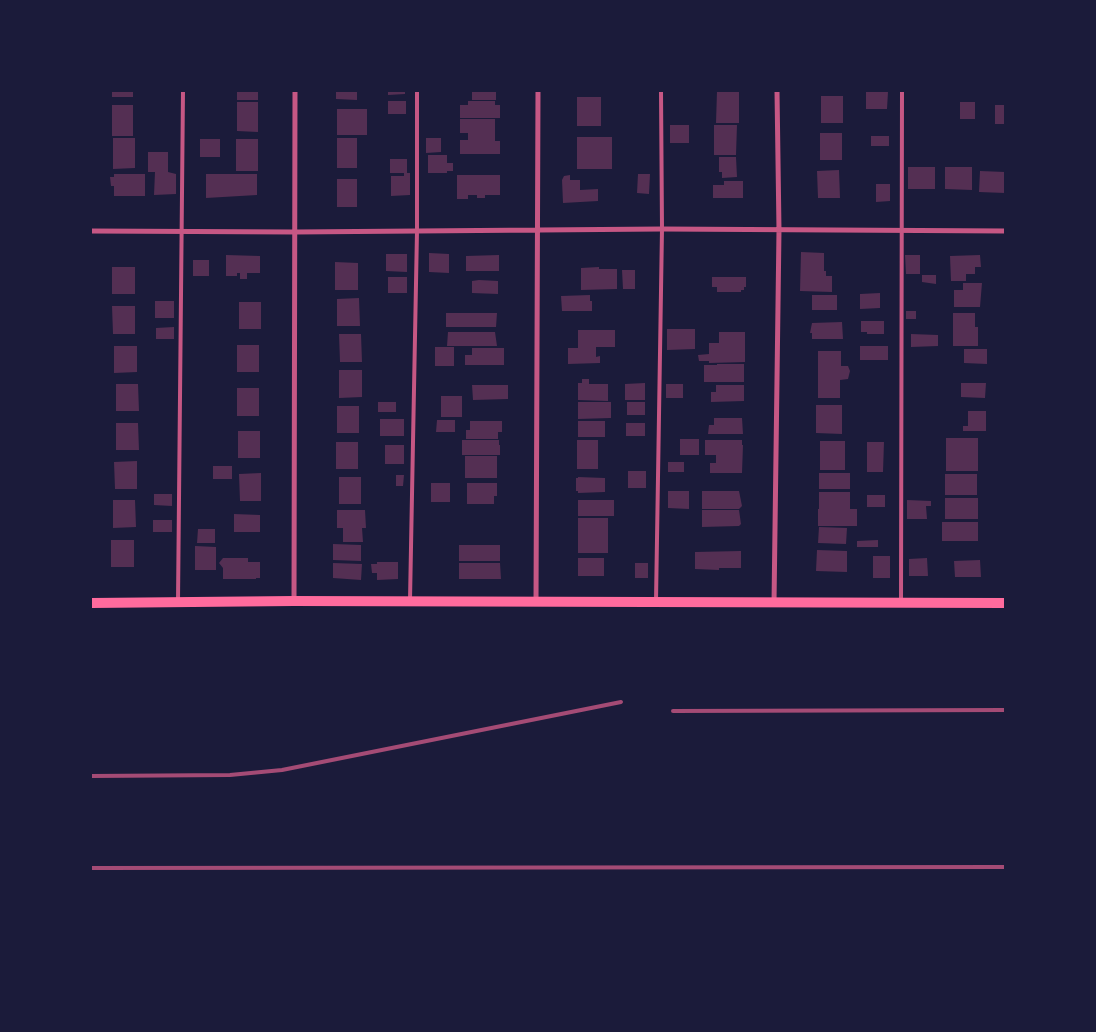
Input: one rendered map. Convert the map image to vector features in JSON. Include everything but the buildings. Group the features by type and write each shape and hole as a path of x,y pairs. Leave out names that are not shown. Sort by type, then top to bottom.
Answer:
{"main road":[{"path":"91,603 294,601 1005,602"}],"street":[{"path":"294,601 295,91"},
{"path":"536,602 538,91"},
{"path":"774,603 779,230 777,91"},
{"path":"91,231 1005,230"}],"lane":[{"path":"178,603 183,91"},
{"path":"410,602 416,231 416,91"},
{"path":"656,603 662,229 661,91"},
{"path":"901,602 902,91"}],"railway":[{"path":"91,776 230,775 282,770 621,702"},
{"path":"673,711 1005,710"},
{"path":"91,868 1005,867"}]}
